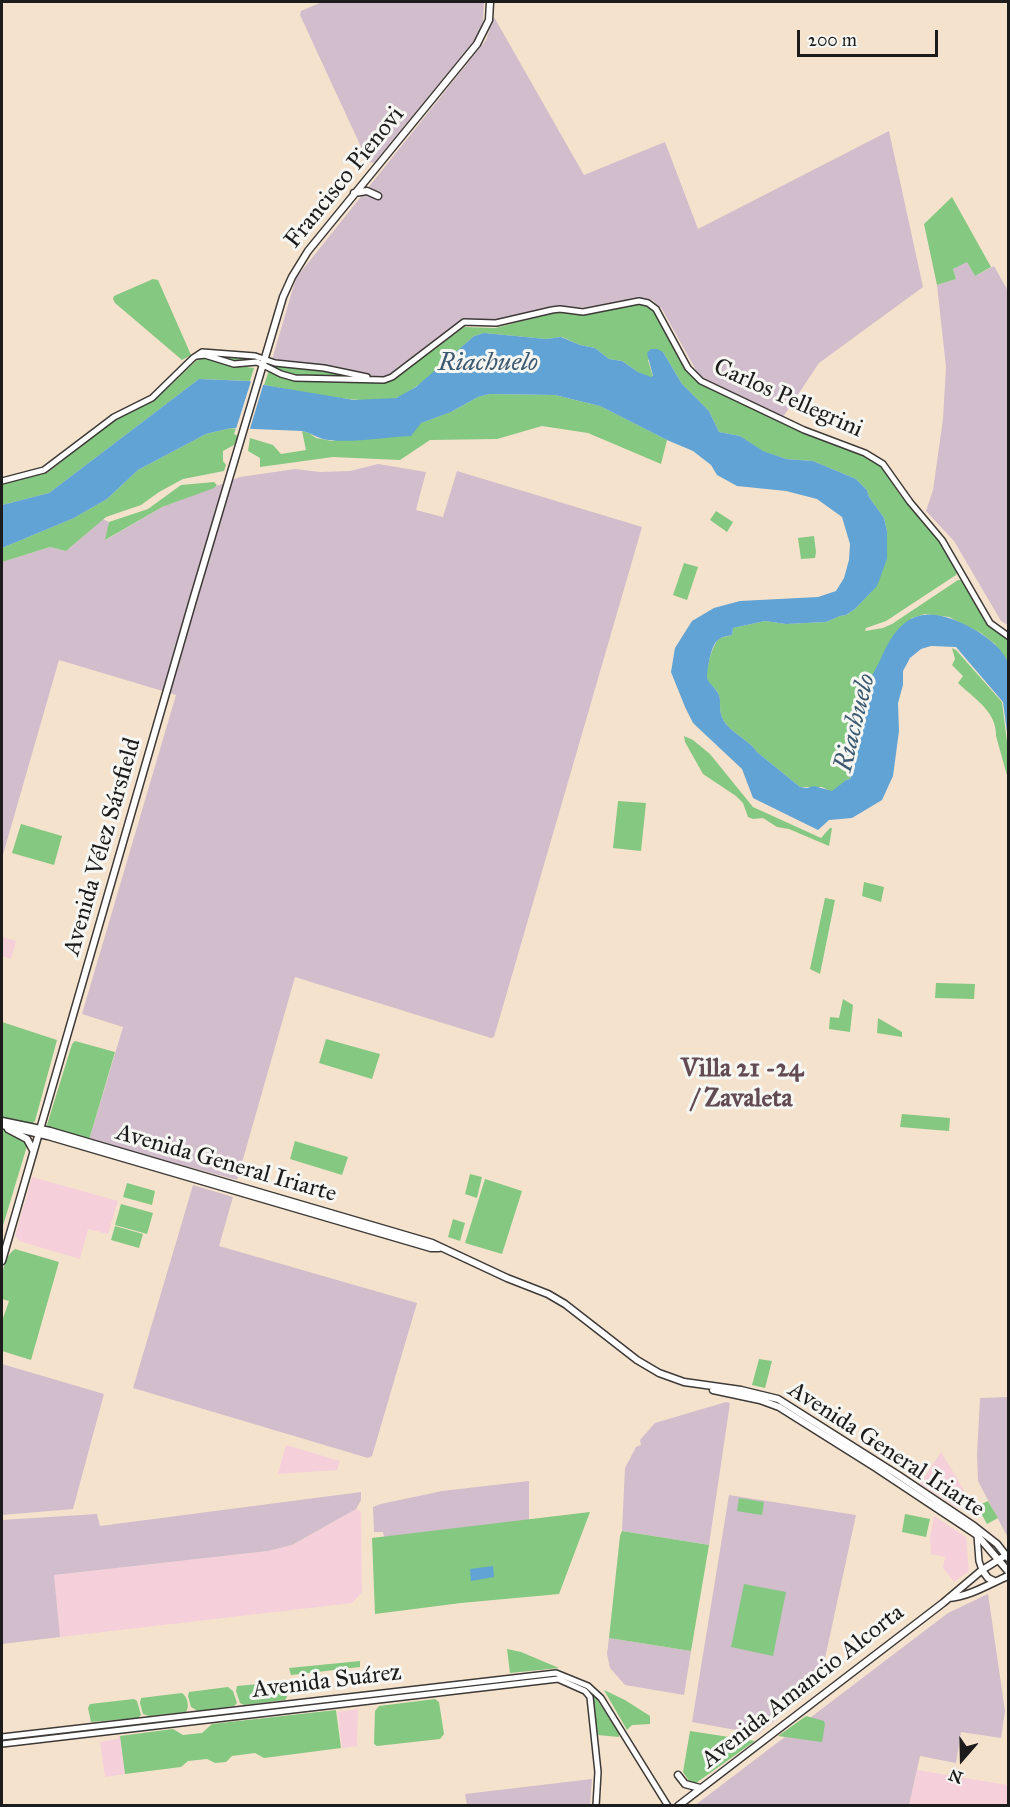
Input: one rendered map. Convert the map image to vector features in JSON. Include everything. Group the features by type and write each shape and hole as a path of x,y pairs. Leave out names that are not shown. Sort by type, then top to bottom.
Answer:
{"main road":[{"name":"Francisco Pienovi","path":"257,381 283,297 292,277 308,251 354,193 477,44 484,33 490,15 490,2"},
{"path":"354,193 367,191 378,196"},
{"name":"Avenida Vélez Sársfield","path":"2,1261 257,381"},
{"path":"2,1124 27,1139 33,1150"},
{"name":"Avenida General Iriarte","path":"2,1124 39,1131 431,1248 439,1248 558,1299 637,1360 655,1371 675,1380 741,1390 778,1399 974,1526 1008,1556"},
{"name":"Avenida General Iriarte","path":"637,1360 651,1374 664,1379 740,1395 779,1407 977,1535 999,1559 1008,1574"},
{"name":"Avenida Amancio Alcorta","path":"678,1806 949,1598 982,1570 1008,1556"},
{"path":"982,1570 988,1578 994,1581"},
{"name":"Avenida Amancio Alcorta","path":"949,1598 978,1590 1008,1574"},
{"path":"678,1775 685,1784 701,1788"}],"street":[{"name":"Carlos Pellegrini","path":"197,356 206,352 255,356 281,374 295,378 380,380 392,377 464,322 496,323 552,309 583,312 633,302 648,303 662,317 688,368 701,381 804,430 865,453 883,464 914,507 942,540 990,623 1008,636"},
{"path":"232,364 230,357 234,355"},
{"name":"Carlos Pellegrini","path":"197,356 232,364 263,362 306,366 380,380"},
{"path":"2,481 44,470 119,413 152,398 197,356"},
{"path":"295,378 298,372 296,365"},
{"path":"305,379 303,372 306,366"},
{"path":"977,1535 982,1570"},
{"name":"Avenida Suárez","path":"2,1737 549,1673 563,1675 595,1692 668,1806"},
{"name":"Avenida Suárez","path":"2,1744 558,1679 587,1693 591,1700 597,1758 596,1806"}],"shaded area":[{"path":"322,2 484,2 483,22 478,36 374,163 368,162 300,15 301,11"},
{"path":"494,17 584,175 665,142 698,229 889,131 923,287 819,363 783,417 703,383 662,309 652,300 636,298 588,307 541,311 496,326 463,326 393,379 269,370 296,278 486,40"},
{"path":"967,261 975,276 994,266 1008,291 1008,625 1001,621 954,541 926,511 933,490 943,419 946,367 937,285 956,279 953,269"},
{"path":"378,464 426,472 416,510 443,517 457,471 642,527 494,1037 491,1038 295,977 237,1180 89,1140 123,1027 82,1014 176,695 59,660 2,858 2,562 50,547 66,551 103,519 109,522 106,540 162,507 240,477 295,469 320,472 350,471"},
{"path":"2,937 16,941 11,959 2,956"},
{"path":"32,1177 118,1201 108,1234 88,1229 80,1259 19,1241 15,1236"},
{"path":"193,1185 233,1197 219,1246 417,1303 372,1456 368,1458 133,1388"},
{"path":"2,1364 104,1394 73,1509 2,1515"},
{"path":"1008,1397 1008,1538 978,1481 977,1455 980,1398"},
{"path":"726,1402 730,1403 709,1545 622,1531 625,1468 636,1447 641,1445 640,1440 655,1423"},
{"path":"286,1445 340,1461 337,1470 278,1474"},
{"path":"941,1452 964,1490 963,1505 959,1509 920,1484"},
{"path":"529,1481 529,1520 384,1537 383,1532 374,1532 373,1507 381,1504 442,1491"},
{"path":"361,1492 361,1500 356,1509 292,1545 268,1551 54,1575 60,1637 2,1644 2,1520 97,1514 100,1526"},
{"path":"729,1495 856,1515 819,1686 793,1706 782,1704 780,1712 784,1713 758,1734 692,1722"},
{"path":"356,1509 361,1512 362,1592 352,1603 60,1637 54,1575 268,1551 293,1545"},
{"path":"934,1516 966,1537 969,1571 954,1582 943,1568 945,1557 931,1554 930,1539"},
{"path":"988,1594 1005,1711 1001,1738 961,1732 956,1763 920,1756 909,1805 694,1806 948,1613"},
{"path":"609,1638 691,1651 684,1695 625,1685 610,1668 607,1654"},
{"path":"358,1709 357,1746 342,1748 338,1712"},
{"path":"120,1736 125,1774 105,1777 100,1742 118,1739"},
{"path":"917,1770 1008,1785 1008,1805 909,1806"},
{"path":"592,1779 590,1805 467,1805 465,1794"}],"green space":[{"path":"952,197 991,267 975,276 967,262 953,269 956,279 937,285 924,224"},
{"path":"153,279 158,280 191,355 182,360 113,299 114,296"},
{"path":"644,305 655,311 686,369 695,380 816,438 867,457 881,466 900,495 941,543 958,570 956,575 886,621 866,628 865,631 892,624 958,580 964,580 992,628 1008,638 1008,663 995,644 981,633 949,617 925,614 912,618 869,686 869,701 856,734 857,741 850,779 832,792 822,787 800,787 729,727 721,715 718,693 707,678 707,670 714,646 720,638 732,635 733,628 765,621 786,624 826,622 855,609 871,592 887,559 887,531 884,518 869,497 867,490 856,479 813,461 786,459 762,451 740,436 719,432 709,411 682,384 663,352 648,360 653,377 651,378 622,361 609,359 595,348 580,345 562,337 546,339 484,333 474,336 419,385 398,397 387,400 333,397 264,385 269,370 285,378 389,382 464,327 495,328 557,312 579,315"},
{"path":"200,354 255,356 275,363 324,368 380,380 289,377 257,362 238,364"},
{"path":"202,358 254,368 250,381 199,379 49,493 2,505 2,484 47,473 120,416 156,399"},
{"path":"490,394 555,395 600,406 667,440 661,464 588,433 542,426 497,439 430,440 400,460 333,457 260,467 260,458 248,451 250,438 273,445 281,454 306,450 302,431 316,438 332,441 421,423 453,411 478,397"},
{"path":"231,428 236,429 234,434 238,436 234,445 223,451 223,461 226,465 224,471 183,479 141,505 106,517 66,551 50,547 2,562 2,548 74,518 107,499 138,470 206,434"},
{"path":"214,482 217,485 214,488 162,507 105,540 109,522 148,509 181,485"},
{"path":"716,511 733,522 727,532 710,520"},
{"path":"814,536 815,558 801,559 798,538"},
{"path":"684,563 698,567 687,600 673,595"},
{"path":"952,648 1002,702 1008,750 1008,779 993,719 983,706 958,683 963,676 952,665 955,659"},
{"path":"684,736 693,740 710,754 753,807 821,838 832,828 829,846 789,829 777,827 763,818 748,817 743,803 736,796 703,774"},
{"path":"618,801 646,803 641,851 613,848"},
{"path":"21,824 62,836 54,865 12,853"},
{"path":"864,882 884,887 881,902 862,896"},
{"path":"825,898 835,900 820,974 810,969"},
{"path":"936,983 975,984 974,999 935,998"},
{"path":"843,999 853,1005 850,1032 829,1029 830,1017 839,1018"},
{"path":"878,1018 902,1032 902,1037 877,1033"},
{"path":"2,1022 57,1040 35,1121 32,1124 2,1118"},
{"path":"326,1039 380,1054 372,1079 319,1063"},
{"path":"75,1041 115,1052 89,1140 46,1128 72,1044"},
{"path":"902,1114 950,1118 949,1131 900,1127"},
{"path":"2,1130 26,1142 27,1146 2,1229"},
{"path":"295,1141 348,1157 342,1175 290,1159"},
{"path":"470,1174 482,1177 477,1198 465,1194"},
{"path":"485,1179 522,1191 502,1254 465,1243"},
{"path":"127,1183 155,1191 152,1205 123,1197"},
{"path":"121,1204 153,1213 147,1234 115,1225"},
{"path":"453,1219 465,1223 460,1241 448,1237"},
{"path":"115,1226 143,1234 139,1248 111,1240"},
{"path":"15,1249 59,1262 31,1360 2,1351 2,1321 9,1301 2,1299 3,1271 7,1259"},
{"path":"759,1359 772,1361 765,1388 752,1385"},
{"path":"739,1498 764,1502 762,1515 737,1511"},
{"path":"988,1501 998,1518 987,1524 977,1506"},
{"path":"590,1512 559,1594 375,1614 372,1538"},
{"path":"905,1514 930,1519 926,1537 902,1532"},
{"path":"622,1531 709,1545 691,1651 609,1638"},
{"path":"744,1584 786,1592 773,1656 731,1647"},
{"path":"507,1649 521,1652 559,1668 510,1673"},
{"path":"360,1661 360,1667 291,1675 289,1668"},
{"path":"560,1676 592,1692 619,1733 619,1737 598,1735 591,1693 559,1677 537,1678"},
{"path":"280,1682 283,1684 287,1697 285,1700 244,1705 240,1703 236,1691 237,1686"},
{"path":"228,1687 233,1691 237,1703 234,1706 198,1711 191,1707 189,1692"},
{"path":"604,1690 650,1716 650,1724 632,1725 627,1730"},
{"path":"182,1693 187,1701 186,1712 149,1716 143,1714 141,1698"},
{"path":"354,1698 354,1700 94,1730 95,1729"},
{"path":"134,1699 137,1701 141,1715 138,1718 91,1722 88,1708 90,1704"},
{"path":"435,1699 439,1702 444,1734 440,1739 377,1746 374,1744 375,1711 379,1706"},
{"path":"336,1710 341,1748 264,1758 255,1753 232,1756 226,1762 215,1763 207,1759 188,1761 181,1767 125,1774 120,1736 173,1729 183,1735 202,1733 212,1724"},
{"path":"806,1716 824,1721 822,1742 778,1736"},
{"path":"690,1731 755,1741 696,1783 689,1781 683,1772"}],"water":[{"name":"Riachuelo","path":"484,333 546,339 561,337 595,348 609,359 622,361 638,372 651,377 653,376 647,353 651,349 657,349 663,352 682,384 709,411 719,432 740,436 763,451 786,459 813,461 856,479 867,490 869,497 884,518 887,531 887,559 877,586 855,609 826,622 786,624 765,621 733,628 732,635 721,638 716,643 710,658 707,678 718,693 721,715 726,724 800,787 814,786 832,791 850,779 863,701 869,701 870,680 897,631 906,622 916,617 939,615 952,619 979,633 1000,650 1009,667 1008,740 1003,702 956,647 931,646 921,649 910,658 903,671 903,685 898,703 899,731 893,776 882,800 852,818 829,820 818,830 753,798 742,769 693,723 671,672 675,648 692,621 714,608 740,601 818,597 836,591 844,578 849,560 850,544 842,517 817,499 786,491 737,486 717,475 711,465 693,451 600,406 555,395 490,394 478,397 451,412 421,423 411,436 339,441 302,431 231,428 206,434 138,470 107,499 74,518 2,548 2,505 49,493 199,379 249,381 354,400 396,398 416,387 474,336"},
{"path":"493,1566 494,1577 471,1581 470,1569"}],"pier":[{"path":"252,378 264,382 249,432 235,432"}],"district":[{"name":"Villa 21 -24 / Zavaleta","path":"742,1085"}]}
